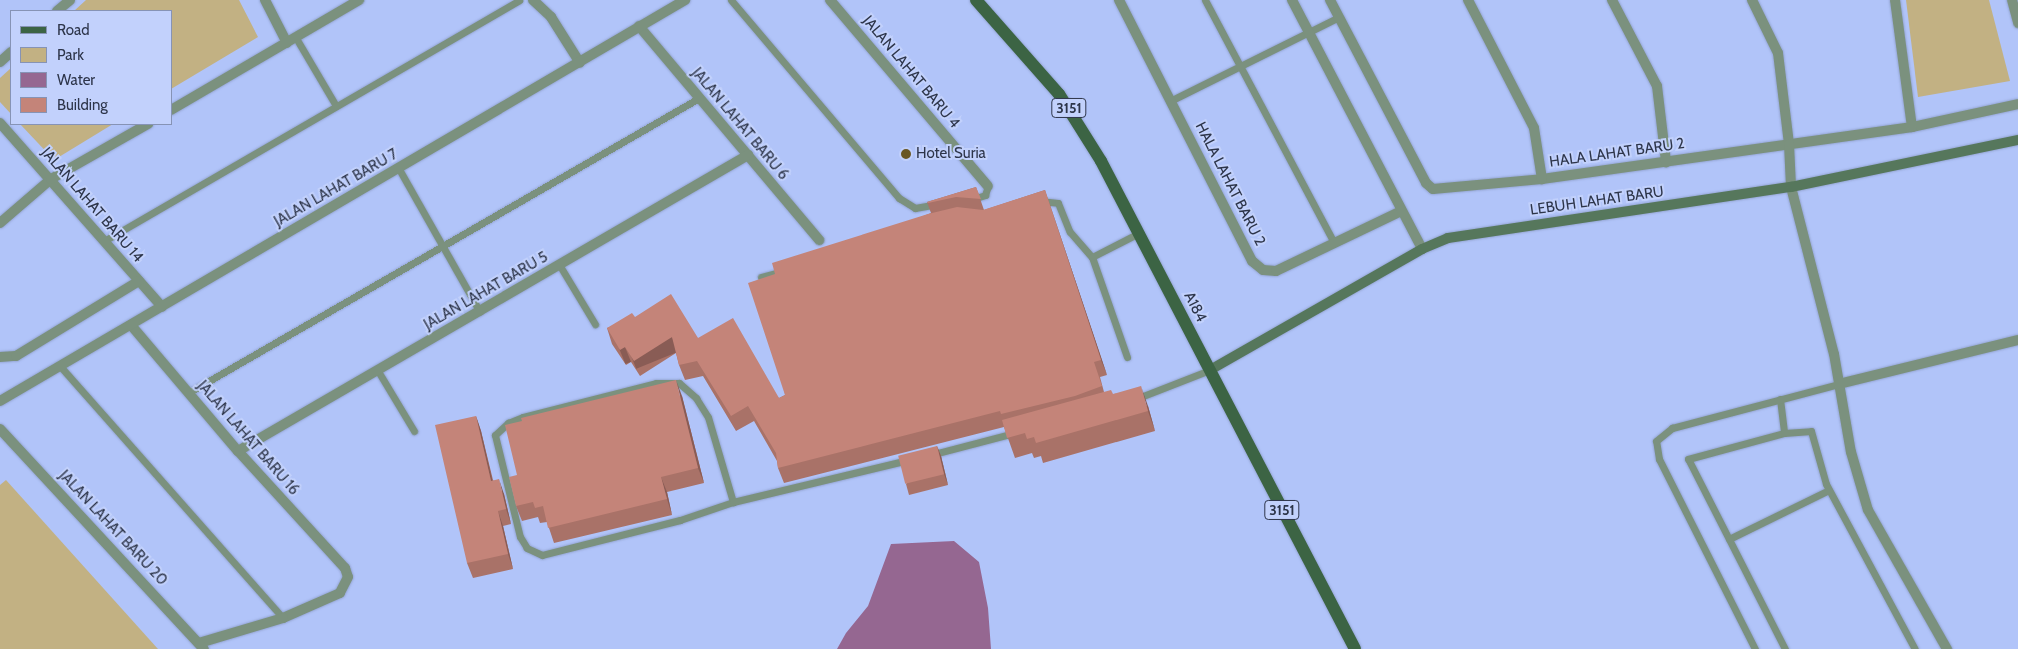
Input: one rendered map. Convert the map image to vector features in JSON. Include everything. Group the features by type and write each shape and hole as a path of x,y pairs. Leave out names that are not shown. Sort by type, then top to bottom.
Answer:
{"main road":[{"name":"A184","path":"976,0 1059,94 1101,161 1355,649"}],"street":[{"path":"58,10 70,0"},
{"path":"265,0 292,41"},
{"path":"172,109 292,41 359,0"},
{"path":"533,0 551,18 580,63"},
{"name":"JALAN LAHAT BARU 4","path":"830,0 988,186"},
{"name":"HALA LAHAT BARU 2","path":"1119,0 1252,260 1263,270 1276,272 1401,211"},
{"path":"1292,0 1422,249"},
{"name":"HALA LAHAT BARU 2","path":"1330,0 1426,183 1433,189 1542,178 1666,162 1912,127 2018,104"},
{"path":"1468,0 1534,128 1542,178"},
{"path":"1612,0 1657,86 1666,162"},
{"path":"1752,0 1778,53 1789,144 1791,187 1839,384 1851,452 1868,510 1947,649"},
{"path":"1895,0 1912,127"},
{"path":"2012,0 2018,23"},
{"name":"JALAN LAHAT BARU 7","path":"0,401 580,63 678,2"},
{"name":"JALAN LAHAT BARU 6","path":"639,26 819,240"},
{"path":"0,62 10,53"},
{"name":"JALAN LAHAT BARU 14","path":"0,123 162,307"},
{"path":"0,223 51,180 146,125"},
{"name":"LEBUH LAHAT BARU","path":"1210,370 1422,249 1448,238 1791,187 2018,140"},
{"name":"JALAN LAHAT BARU 5","path":"238,451 560,266 748,155"},
{"path":"0,357 16,356 139,281"},
{"name":"JALAN LAHAT BARU 16","path":"131,325 238,451 345,568 348,577 340,593 283,618"},
{"path":"1839,384 2018,340"},
{"name":"JALAN LAHAT BARU 20","path":"0,429 202,646"},
{"path":"202,646 283,618"}],"lane":[{"path":"104,241 519,0"},
{"path":"731,0 902,202 915,208 944,203"},
{"path":"1205,0 1334,243"},
{"path":"1170,100 1339,17"},
{"path":"292,41 336,106"},
{"path":"188,393 699,98"},
{"path":"399,169 480,312"},
{"path":"964,200 985,195 988,186"},
{"path":"1034,203 1043,200 1058,202 1070,232 1092,257 1127,357"},
{"path":"1092,257 1139,233"},
{"path":"560,266 595,324"},
{"path":"761,277 789,268"},
{"path":"60,366 283,618"},
{"path":"1126,402 1210,370"},
{"path":"378,371 414,431"},
{"path":"733,502 708,417 696,398 679,383 656,383 523,418 508,423 495,435 520,537 527,548 542,555 680,520 733,502 1025,430"},
{"path":"1755,649 1659,459 1656,441 1672,428 1839,384"},
{"path":"1780,400 1784,433"},
{"path":"1786,649 1688,459 1784,433 1811,431 1829,490 1916,649"},
{"path":"1729,539 1829,490"}],"green space":[{"path":"86,0 239,0 258,37 172,88 172,10 75,10"},
{"path":"1906,0 1989,0 2010,81 1918,97"},
{"path":"10,69 10,113 0,102 0,78"},
{"path":"21,125 111,125 54,160"},
{"path":"6,480 158,649 0,649 0,485"}],"water":[{"path":"954,541 979,562 988,608 991,649 837,649 846,633 868,606 891,544"}],"building":[{"path":"976,187 981,199 956,197 927,202"},
{"path":"1045,190 1101,360 1094,362 1102,386 1075,396 1001,414 1000,411 778,468 776,453 748,406 731,416 697,361 679,365 672,337 634,361 625,347 620,350 607,328 632,313 635,317 671,294 698,338 733,318 779,398 785,395 748,283 775,274 772,263 928,214 957,207 983,210"},
{"path":"676,380 698,468 661,477 667,499 548,528 543,506 535,508 533,502 516,506 509,477 517,475 505,425 522,421 521,418"},
{"path":"1141,386 1148,411 1036,443 1034,437 1027,439 1025,433 1007,438 1002,420 1111,390 1113,394"},
{"path":"476,416 491,481 499,479 506,509 498,511 508,554 467,563 435,425"},
{"path":"937,446 944,474 905,484 898,456"}],"place":[{"name":"Hotel Suria","path":"906,154"}]}
